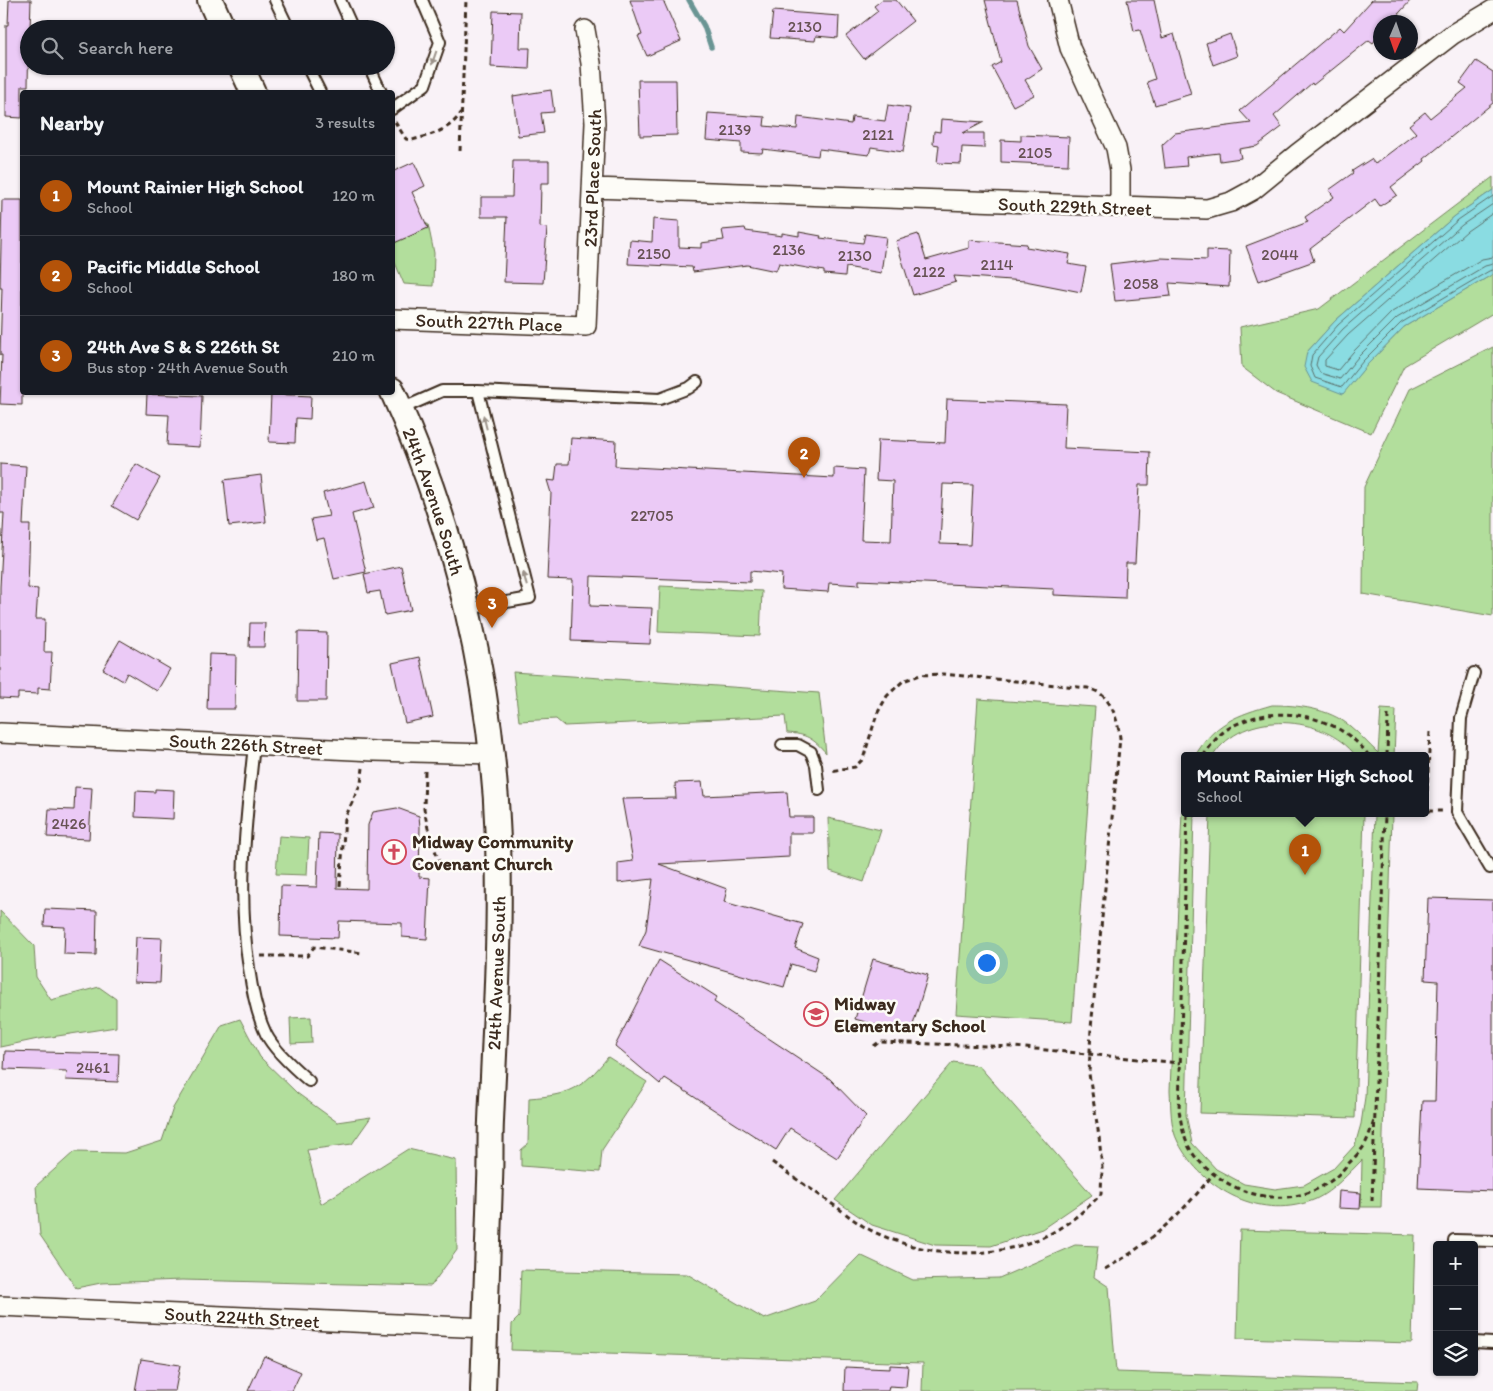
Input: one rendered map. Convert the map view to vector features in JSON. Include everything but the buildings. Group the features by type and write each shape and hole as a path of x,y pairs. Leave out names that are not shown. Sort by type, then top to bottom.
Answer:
{"street":[{"path":"210,0 219,20"},
{"path":"1058,0 1070,48 1116,148 1120,170 1120,207"},
{"name":"South 229th Street","path":"593,188 1207,210 1231,202 1253,190 1453,34 1493,10"},
{"name":"23rd Place South","path":"585,30 591,63 596,123 586,326"},
{"path":"245,75 252,90"},
{"name":"South 227th Place","path":"395,319 586,326"},
{"name":"24th Avenue South","path":"397,400 423,464 439,512 466,609 480,672 492,754 498,837 499,911 482,1391"},
{"name":"South 226th Street","path":"0,733 426,753 492,754"},
{"name":"South 224th Street","path":"0,1306 485,1328"}],"lane":[{"path":"275,0 285,20"},
{"path":"340,0 349,20"},
{"path":"395,107 425,84 440,42 422,0"},
{"path":"312,75 319,90"},
{"path":"373,75 380,90"},
{"path":"397,400 442,391 660,399 689,388 697,382"},
{"path":"466,609 530,598 478,391"},
{"path":"1474,673 1461,718 1457,812 1490,868"},
{"path":"254,745 244,831 243,902 247,956 257,1008 267,1035 288,1062 309,1081"},
{"path":"782,745 798,745 811,752 817,772 819,790"},
{"path":"1454,1241 1493,1241"},
{"path":"1478,1342 1493,1343"}],"path":[{"path":"460,151 466,0"},
{"path":"395,122 406,139 412,140 449,127 462,112"},
{"path":"772,1162 863,1226 893,1240 920,1248 951,1252 982,1252 1010,1248 1037,1240 1064,1225 1101,1194 1102,1167 1099,1136 1089,1074 1120,738 1118,722 1110,706 1101,694 1088,688 943,674 920,675 903,681 887,696 877,714 863,759 855,767 838,771 817,772"},
{"path":"1206,752 1225,731 1246,719 1264,715 1287,714 1310,717 1334,726 1352,738 1365,752"},
{"path":"1387,752 1388,715"},
{"path":"1429,752 1430,732"},
{"path":"340,886 345,818 361,783 365,750"},
{"path":"426,753 424,808 428,833 440,864"},
{"path":"1429,811 1457,812"},
{"path":"1187,817 1178,1110 1189,1147 1200,1162 1213,1174 1232,1186 1250,1193 1286,1198 1304,1194 1326,1185 1340,1173 1364,1146 1374,1121"},
{"path":"1372,1201 1385,817"},
{"path":"247,956 307,956 314,947 363,952"},
{"path":"874,1046 879,1042 1005,1047 1180,1063"},
{"path":"1105,1269 1123,1259 1164,1227 1194,1198 1213,1174"}],"green space":[{"path":"1493,177 1493,190 1455,216 1335,321 1307,352 1343,393 1404,327 1493,274 1493,313 1404,366 1371,433 1276,393 1242,367 1240,327 1319,309"},
{"path":"428,224 434,253 433,286 404,284 395,263 395,238"},
{"path":"1493,347 1493,616 1363,594 1364,487 1410,389"},
{"path":"660,586 762,591 760,636 658,632"},
{"path":"513,672 819,693 826,753 809,738 799,734 787,733 785,716 564,726 556,719 519,721"},
{"path":"978,699 1095,707 1072,1022 956,1014"},
{"path":"1272,705 1302,707 1323,711 1350,726 1377,752 1352,752 1342,742 1324,732 1305,725 1284,723 1263,724 1244,730 1226,741 1216,752 1198,752 1218,728 1248,713"},
{"path":"1381,709 1396,710 1394,752 1378,752"},
{"path":"1182,817 1194,817 1186,1115 1192,1143 1216,1169 1244,1184 1275,1189 1304,1185 1334,1168 1355,1145 1361,1124 1365,1097 1375,817 1392,817 1381,1207 1361,1207 1362,1160 1335,1187 1316,1199 1296,1205 1276,1207 1236,1198 1219,1188 1203,1175 1178,1142 1172,1123 1170,1090"},
{"path":"1210,817 1364,817 1355,1118 1200,1113"},
{"path":"828,818 881,830 864,882 830,871"},
{"path":"279,836 309,838 307,875 276,874"},
{"path":"0,911 34,946 36,977 51,1000 99,987 116,999 116,1027 0,1047"},
{"path":"311,1017 312,1043 291,1044 290,1018"},
{"path":"240,1019 260,1057 297,1093 337,1122 371,1117 352,1144 307,1150 321,1204 408,1149 456,1160 457,1250 431,1286 182,1280 101,1283 76,1288 40,1235 36,1186 74,1152 125,1153 162,1141 173,1108 222,1025"},
{"path":"608,1057 647,1082 602,1150 600,1172 521,1166 521,1150 528,1144 529,1098 555,1095 574,1088 599,1068"},
{"path":"953,1062 979,1066 1092,1195 1042,1229 991,1246 935,1245 872,1225 835,1200"},
{"path":"1240,1230 1415,1235 1412,1343 1237,1338"},
{"path":"1075,1245 1098,1246 1094,1277 1109,1287 1116,1372 1418,1382 1417,1391 922,1391 923,1363 511,1350 512,1324 519,1317 521,1270 687,1274 764,1319 815,1301 860,1255 913,1280 999,1278"}],"water":[{"path":"1493,190 1493,274 1404,327 1367,365 1343,394 1312,382 1304,367 1307,352 1335,321 1455,216"}],"waterway":[{"path":"689,0 704,26 711,47"}],"place":[{"name":"Pacific Middle School","path":"804,478"},
{"name":"24th Ave S & S 226th St","path":"492,628"},
{"name":"Midway Community Covenant Church","path":"394,852"},
{"name":"Mount Rainier High School","path":"1305,875"},
{"name":"Midway Elementary School","path":"816,1014"}]}
